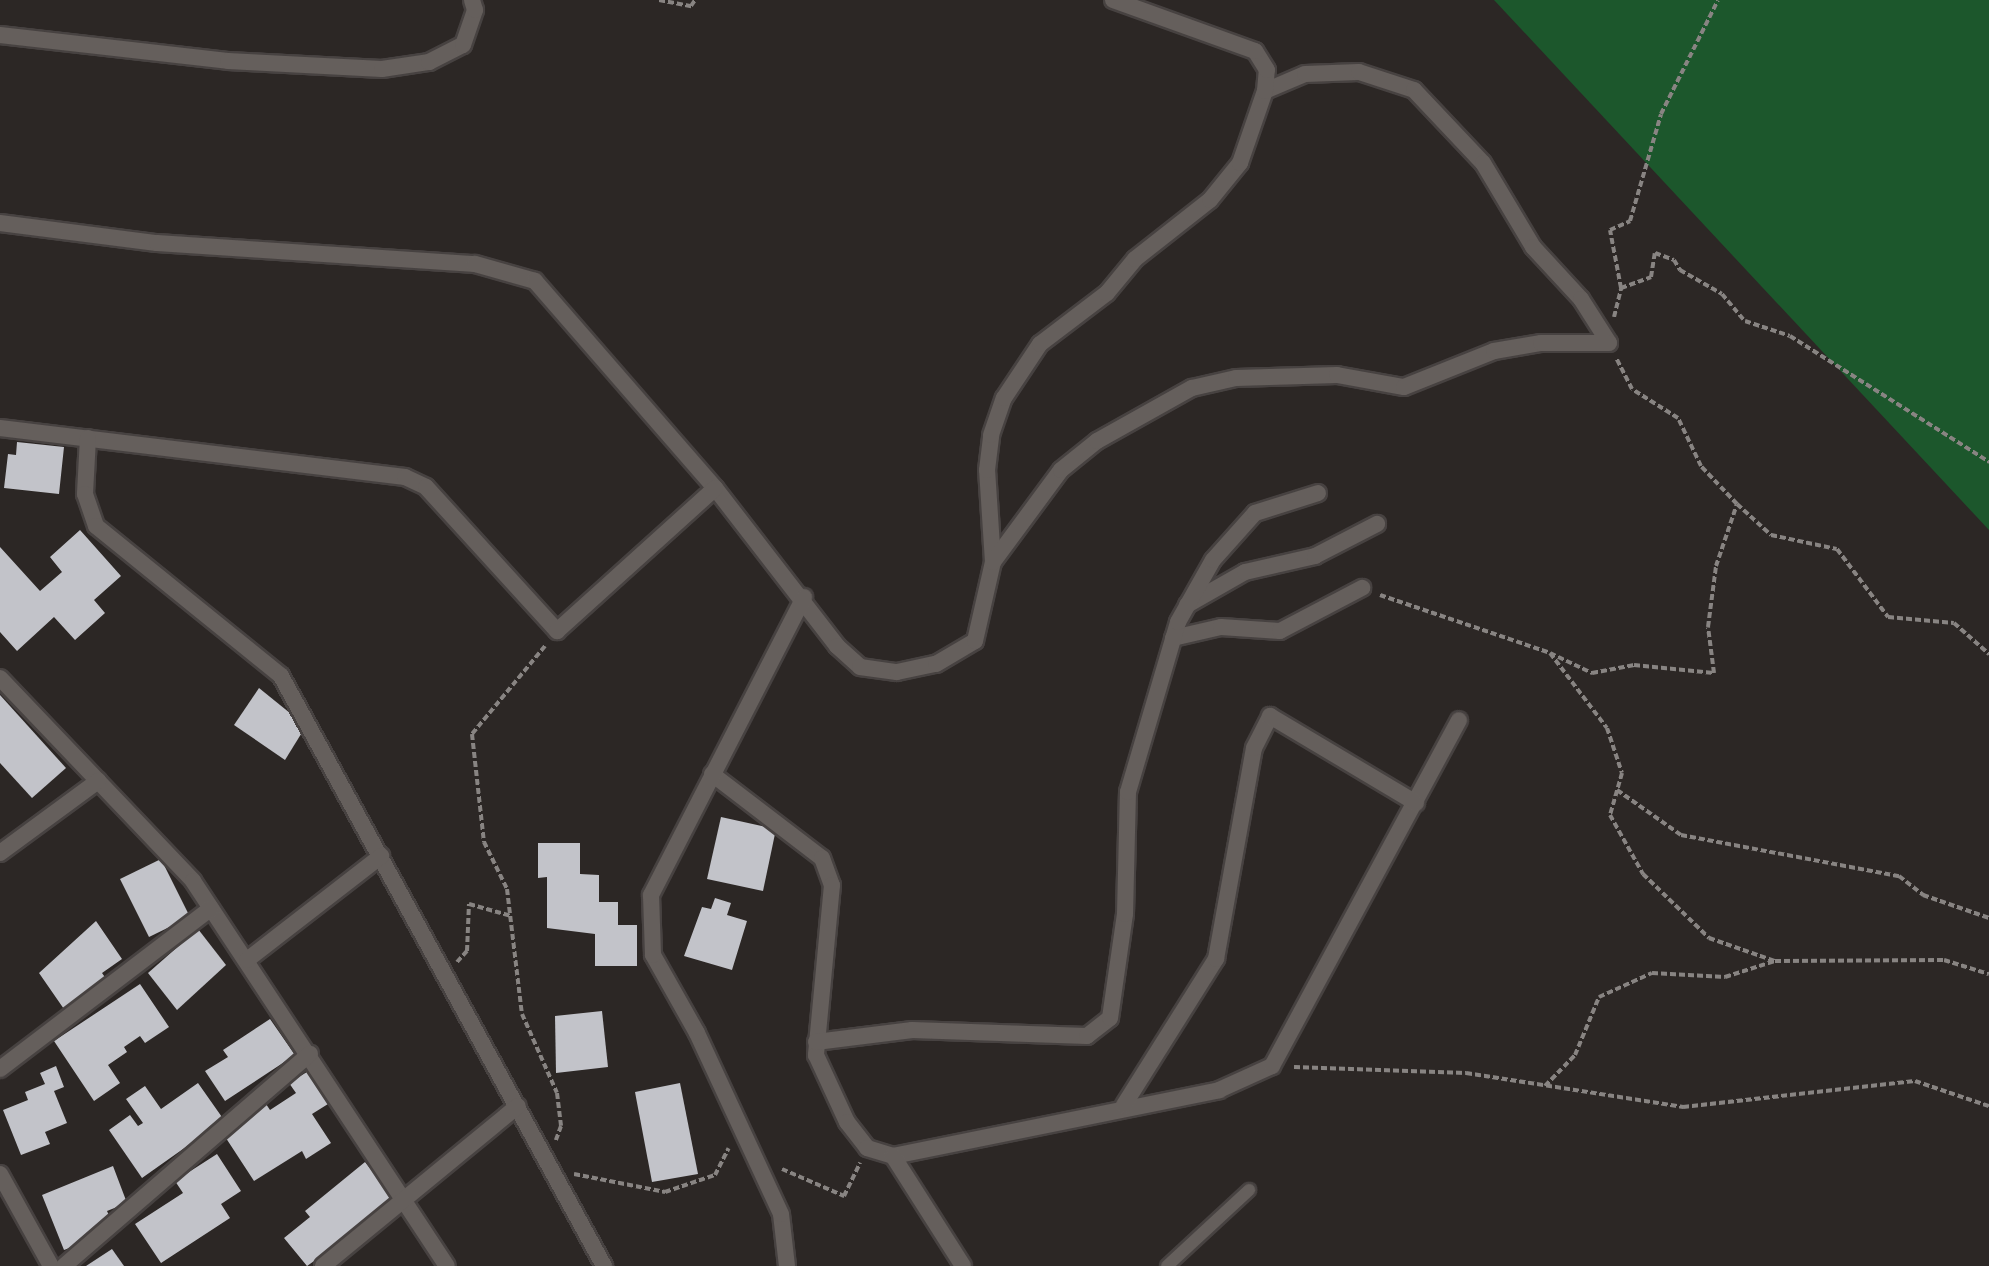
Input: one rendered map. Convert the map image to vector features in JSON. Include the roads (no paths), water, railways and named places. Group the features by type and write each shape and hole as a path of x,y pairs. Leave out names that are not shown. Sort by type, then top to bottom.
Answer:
{"street":[{"path":"0,35 228,61 382,69 429,62 463,45 475,10 472,0"},
{"path":"0,223 157,243 508,269 535,281 715,488 804,597 837,646 860,667 897,672 936,664 975,641 993,562 987,470 991,435 1004,398 1040,344 1099,300 1135,259 1210,200 1240,163 1265,91 1267,70 1255,51 1113,0"},
{"path":"993,562 1061,470 1097,441 1192,388 1236,378 1337,375 1404,387 1494,351 1541,343 1609,343 1581,299 1533,247 1483,163 1414,90 1359,72 1305,74 1265,91"},
{"path":"0,428 405,477 426,488 556,631 715,488"},
{"path":"88,438 85,494 96,526 281,676 447,975 604,1266"},
{"path":"816,1042 912,1030 1087,1036 1110,1018 1125,914 1128,792 1173,638 1187,605 1212,560 1255,513 1318,493"},
{"path":"1187,605 1245,572 1315,556 1377,524"},
{"path":"1173,638 1221,627 1280,631 1362,588"},
{"path":"786,1266 780,1214 697,1033 665,984 652,946 651,895 804,597"},
{"path":"0,678 193,881 405,1197 447,1266"},
{"path":"1124,1105 1216,959 1254,747 1270,716 1416,803"},
{"path":"712,774 822,858 832,885 816,1055 847,1122 867,1148 893,1156 1124,1105 1220,1090 1272,1066 1459,720"},
{"path":"0,853 98,782"},
{"path":"247,960 381,856"},
{"path":"0,1069 211,908"},
{"path":"64,1266 310,1054"},
{"path":"323,1266 518,1106"},
{"path":"893,1156 963,1266"},
{"path":"0,1174 51,1266"}],"lane":[{"path":"1167,1266 1249,1190"}]}
